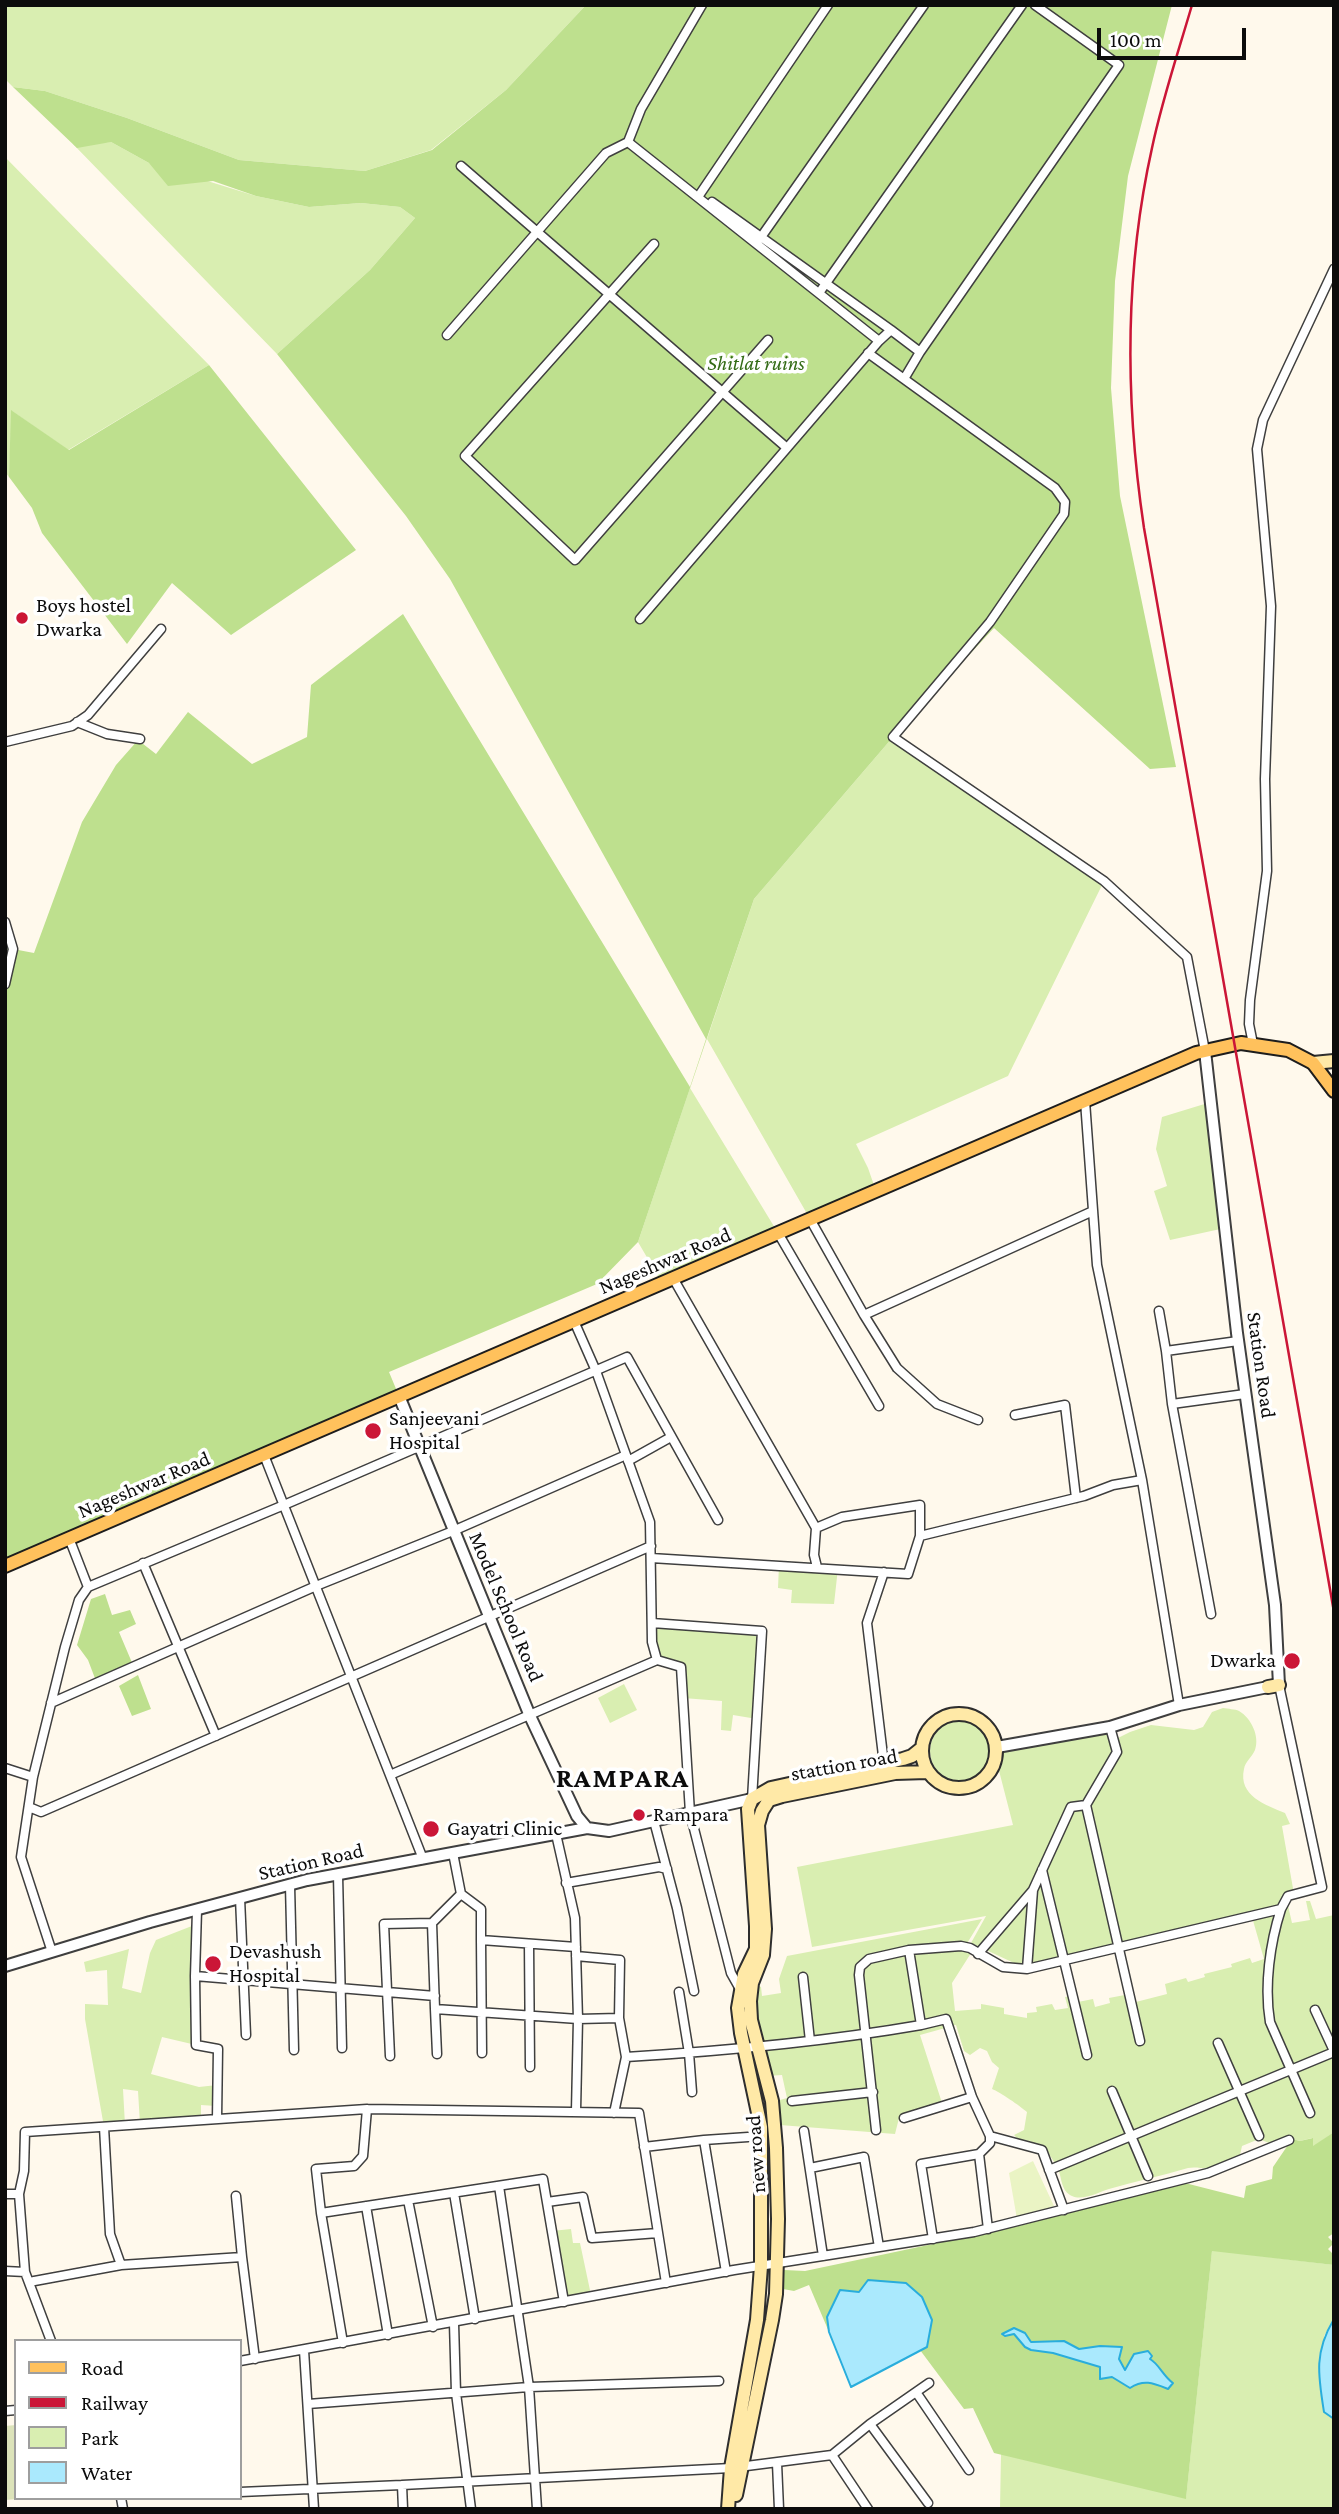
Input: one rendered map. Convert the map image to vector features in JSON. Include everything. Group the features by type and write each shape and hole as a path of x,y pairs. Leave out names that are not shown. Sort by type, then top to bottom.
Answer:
{"main road":[{"name":"Nageshwar Road","path":"5,1566 1196,1053 1241,1043 1288,1049 1313,1063 1334,1091"},
{"path":"1313,1063 1334,1061"},
{"path":"952,1714 965,1714 986,1725 997,1747 996,1759 983,1781 960,1789 947,1787 927,1772 922,1748 931,1726 952,1714"},
{"path":"752,1799 761,1792 792,1782 912,1756 922,1748"},
{"name":"stattion road","path":"769,1800 895,1773 927,1772"},
{"name":"new road","path":"746,1990 755,1950 756,1926 747,1823 752,1799"},
{"name":"new road","path":"729,2509 736,2467 772,2320 776,2263 778,2219 772,2101 738,2008 763,1955 765,1928 758,1825 769,1800"},
{"name":"new road","path":"734,2509 744,2385 757,2320 761,2266 761,2127 751,2048"}],"street":[{"path":"447,335 606,153 628,142 641,110 702,5"},
{"path":"699,196 828,5"},
{"path":"759,240 924,5"},
{"path":"819,293 1023,5"},
{"path":"904,379 1119,65 1035,5"},
{"path":"628,142 759,240 826,284 920,352"},
{"path":"461,166 787,448"},
{"path":"759,240 879,341"},
{"path":"654,244 465,456 575,560 768,340"},
{"path":"1254,1044 1249,1024 1250,1000 1267,871 1265,779 1271,606 1257,449 1262,420 1334,269"},
{"path":"640,619 868,353 891,330"},
{"path":"868,353 1055,488 1065,502 1064,514 990,622 893,737 1104,881 1187,957 1205,1051"},
{"path":"5,742 72,726 88,715 161,629"},
{"path":"77,722 107,734 140,738"},
{"path":"5,922 13,949 5,984"},
{"name":"Station Road","path":"1205,1051 1238,1341 1275,1605 1274,1686"},
{"path":"1085,1101 1097,1265 1142,1480 1179,1705"},
{"path":"864,1315 1093,1211"},
{"path":"810,1219 897,1368 937,1404 978,1420"},
{"path":"778,1233 879,1406"},
{"path":"673,1278 816,1528 814,1555 817,1567"},
{"path":"1159,1311 1172,1404 1210,1614"},
{"path":"574,1321 596,1371 650,1522 652,1642 657,1660"},
{"path":"1166,1351 1238,1341"},
{"path":"52,1952 21,1857 33,1777 51,1703 79,1600 88,1587 626,1357 718,1520"},
{"path":"1172,1404 1245,1394"},
{"name":"Model School Road","path":"399,1396 530,1716 577,1815 587,1828"},
{"path":"1015,1415 1065,1405 1076,1498"},
{"path":"51,1703 316,1586 627,1458 671,1437"},
{"path":"264,1455 423,1858"},
{"path":"920,1536 1076,1498 1113,1485 1142,1480"},
{"path":"651,1558 908,1574 920,1536 920,1505 842,1517 816,1528"},
{"path":"69,1538 88,1587"},
{"path":"29,1807 41,1812 651,1546"},
{"path":"143,1563 216,1736"},
{"path":"884,1572 867,1623 884,1764"},
{"path":"652,1623 761,1631 752,1799"},
{"path":"390,1775 657,1660 681,1667 690,1813 731,1973 746,1990"},
{"path":"997,1747 1110,1727 1179,1705 1274,1686 1322,1887 1288,1896 1281,1909 1275,1926 1271,1954 1267,2009 1269,2022 1310,2113"},
{"path":"1110,1727 1117,1752 1086,1805 1140,2041"},
{"path":"5,1768 33,1777"},
{"path":"752,1799 759,1802 761,1808 758,1825"},
{"path":"694,1991 654,1821 752,1799 769,1800"},
{"path":"978,1954 1033,1890 1070,1807 1086,1805"},
{"name":"Station Road","path":"5,1966 290,1885 587,1828 609,1831 654,1821"},
{"path":"556,1834 575,1917 578,2018 576,2111"},
{"path":"453,1853 461,1894 481,1909 482,2053"},
{"path":"566,1883 659,1867 667,1869"},
{"path":"1042,1870 1087,2055"},
{"path":"338,1875 342,2048"},
{"path":"290,1885 294,2050"},
{"path":"1027,1969 1033,1890"},
{"path":"390,2056 384,1924 432,1923 461,1894"},
{"path":"240,1898 246,2035"},
{"path":"876,2130 859,1975 860,1967 869,1959 909,1950 961,1946 1003,1967 1027,1969 1281,1909"},
{"path":"197,1910 196,2045 218,2049 217,2119"},
{"path":"432,1923 437,2054"},
{"path":"481,1940 529,1944 620,1959 620,2018 626,2057 614,2113"},
{"path":"529,1944 530,2067"},
{"path":"909,1950 921,2025"},
{"path":"195,1976 435,1996"},
{"path":"803,1977 810,2041"},
{"path":"678,1992 689,2053 692,2092"},
{"path":"435,2009 620,2018"},
{"path":"1049,2170 1334,2052 1315,2010"},
{"path":"626,2057 751,2048 867,2035 946,2019 972,2097 990,2136 990,2143 979,2154 921,2164 933,2239"},
{"path":"1218,2043 1259,2136"},
{"path":"1112,2091 1148,2176"},
{"path":"792,2101 873,2092"},
{"path":"904,2118 972,2097"},
{"path":"343,2343 316,2169 354,2166 363,2156 367,2109"},
{"path":"50,2339 25,2272 19,2194 24,2171 25,2132 367,2109 639,2113 666,2283"},
{"path":"104,2127 110,2234 121,2265"},
{"path":"804,2131 823,2256"},
{"path":"990,2136 1042,2150 1064,2210"},
{"path":"644,2147 748,2137"},
{"path":"704,2140 726,2272"},
{"path":"242,2361 776,2263 988,2229 1208,2173 1289,2140"},
{"path":"979,2154 988,2229"},
{"path":"810,2168 864,2157 879,2247"},
{"path":"321,2213 543,2179 564,2302"},
{"path":"499,2186 529,2387 537,2509"},
{"path":"454,2193 475,2319"},
{"path":"5,2194 19,2194"},
{"path":"236,2196 255,2359"},
{"path":"547,2202 583,2197 592,2238 658,2233"},
{"path":"408,2200 433,2327"},
{"path":"366,2206 388,2335"},
{"path":"29,2282 121,2265 242,2257"},
{"path":"5,2271 25,2272"},
{"path":"454,2323 456,2393 471,2509"},
{"path":"304,2350 314,2509"},
{"path":"308,2404 529,2387 719,2381"},
{"path":"242,2492 736,2467 832,2455 870,2424 929,2383"},
{"path":"916,2392 969,2470"},
{"path":"870,2424 928,2503"},
{"path":"832,2455 868,2509"},
{"path":"777,2463 779,2509"},
{"path":"402,2485 403,2509"}],"green space":[{"path":"5,5 586,5 506,90 431,150 365,171 239,160 45,91 13,87 5,79"},
{"name":"Shitlat ruins","path":"586,5 1172,5 1128,176 1115,281 1111,388 1120,496 1176,767 1150,769 994,628 893,737 754,899 638,1242 597,1284 389,1372 399,1396 5,1566 5,922 13,949 34,953 82,822 116,765 138,740 156,754 188,712 252,764 307,737 311,685 403,614 690,1087 706,1039 450,579 406,516 277,354 370,270 415,218 400,207 361,203 309,207 256,196 213,181 168,186 149,163 111,142 77,148 13,87 45,91 239,160 365,171 432,150 506,90"},
{"path":"111,142 149,163 256,196 309,207 361,203 400,207 415,218 370,270 277,354 73,144"},
{"path":"5,157 209,365 68,450 12,411 9,477 5,472"},
{"path":"209,365 356,550 231,635 172,583 127,644 42,533 32,508 9,477 11,410 69,450"},
{"path":"893,737 1104,881 1008,1076 856,1144 876,1191 810,1219 707,1039 754,899"},
{"path":"690,1088 778,1233 662,1283 638,1242"},
{"path":"1211,1102 1225,1228 1170,1240 1154,1191 1167,1186 1156,1149 1162,1117"},
{"path":"779,1565 838,1568 834,1604 791,1603 792,1590 778,1588"},
{"path":"105,1594 112,1615 130,1610 136,1624 119,1632 133,1665 96,1681 88,1660 77,1645 91,1599"},
{"path":"652,1623 762,1631 757,1719 733,1715 731,1731 721,1730 722,1701 683,1698 681,1668 657,1660"},
{"path":"138,1675 151,1709 132,1716 119,1686"},
{"path":"624,1684 637,1710 610,1723 598,1698"},
{"path":"1223,1708 1237,1710 1243,1714 1255,1733 1255,1750 1246,1764 1243,1778 1249,1793 1285,1813 1290,1824 1282,1826 1294,1894 1287,1901 1292,1923 1310,1920 1306,1901 1310,1901 1316,1919 1334,1915 1334,2132 1313,2147 1312,2138 1300,2141 1284,2137 1269,2143 1259,2139 1242,2146 1240,2155 1215,2167 1188,2168 1091,2196 1072,2196 1062,2184 1058,2168 1047,2150 1030,2141 1019,2140 1014,2135 1024,2130 1027,2112 992,2089 999,2068 992,2062 987,2051 980,2048 970,2055 964,2051 956,2025 920,2035 943,2106 899,2118 895,2134 780,2125 777,2108 780,2100 787,2098 782,2075 767,2076 751,1992 752,1983 761,1987 762,1996 781,1993 779,1979 787,1956 982,1919 966,1945 973,1950 952,1983 955,2011 981,2009 981,2004 1004,2008 1004,2014 1027,2018 1027,2013 1037,2012 1036,2007 1052,2004 1055,2010 1068,2008 1065,1997 1076,1995 1078,2002 1093,1999 1095,2007 1110,2003 1109,1998 1130,1994 1132,2003 1167,1994 1165,1984 1186,1978 1188,1982 1205,1977 1204,1974 1232,1967 1231,1964 1250,1958 1252,1963 1264,1959 1252,1917 1027,1969 971,1943 986,1916 812,1947 797,1867 1013,1825 996,1759 997,1747 1110,1727 1114,1740 1151,1725 1194,1730 1203,1727 1212,1712"},
{"path":"954,1721 966,1721 985,1734 990,1751 988,1763 977,1776 966,1781 954,1781 935,1768 930,1757 930,1745 943,1726"},
{"path":"197,1924 196,2045 162,2037 151,2074 199,2087 217,2085 216,2106 201,2105 201,2119 140,2124 138,2091 123,2089 125,2125 104,2127 85,2019 85,2004 108,2005 107,1970 86,1972 84,1962 129,1949 122,1988 141,1993 150,1953 156,1940"},
{"path":"1334,2132 1334,2233 1328,2237 1334,2243 1328,2249 1334,2255 1334,2265 1212,2251 1186,2499 994,2453 973,2408 964,2409 920,2350 927,2347 859,2292 840,2290 827,2317 829,2332 809,2285 794,2291 783,2289 784,2270 805,2271 1023,2225 1177,2181 1244,2198 1246,2186 1272,2179 1273,2167 1292,2139 1300,2141 1313,2138 1313,2146"},
{"path":"1033,2161 1054,2206 1017,2219 1009,2173"},
{"path":"571,2229 573,2243 580,2243 591,2295 564,2302 552,2231"},
{"path":"1212,2250 1334,2265 1334,2319 1324,2336 1324,2411 1334,2419 1334,2509 1000,2509 1001,2454 1186,2498"},
{"path":"14,2425 14,2499 5,2500 5,2426"}],"water":[{"path":"868,2280 906,2283 922,2297 932,2320 927,2347 851,2387 829,2332 827,2317 840,2290 859,2292"},
{"path":"1334,2319 1334,2419 1324,2412 1319,2364 1323,2342"},
{"path":"1014,2328 1025,2333 1031,2342 1064,2341 1079,2349 1122,2347 1119,2359 1125,2370 1134,2354 1148,2351 1152,2356 1150,2359 1173,2383 1168,2389 1149,2383 1130,2388 1112,2377 1100,2379 1100,2367 1053,2353 1031,2350 1014,2334 1002,2334"}],"railway":[{"path":"1192,5 1156,130 1136,243 1130,338 1133,433 1144,528 1334,1612"}],"place":[{"name":"Boys hostel Dwarka","path":"22,618"},
{"name":"Sanjeevani Hospital","path":"373,1431"},
{"name":"Dwarka","path":"1292,1661"},
{"name":"Rampara","path":"639,1815"},
{"name":"Gayatri Clinic","path":"431,1829"},
{"name":"Devashush Hospital","path":"213,1964"}],"district":[{"name":"RAMPARA","path":"623,1778"}]}
